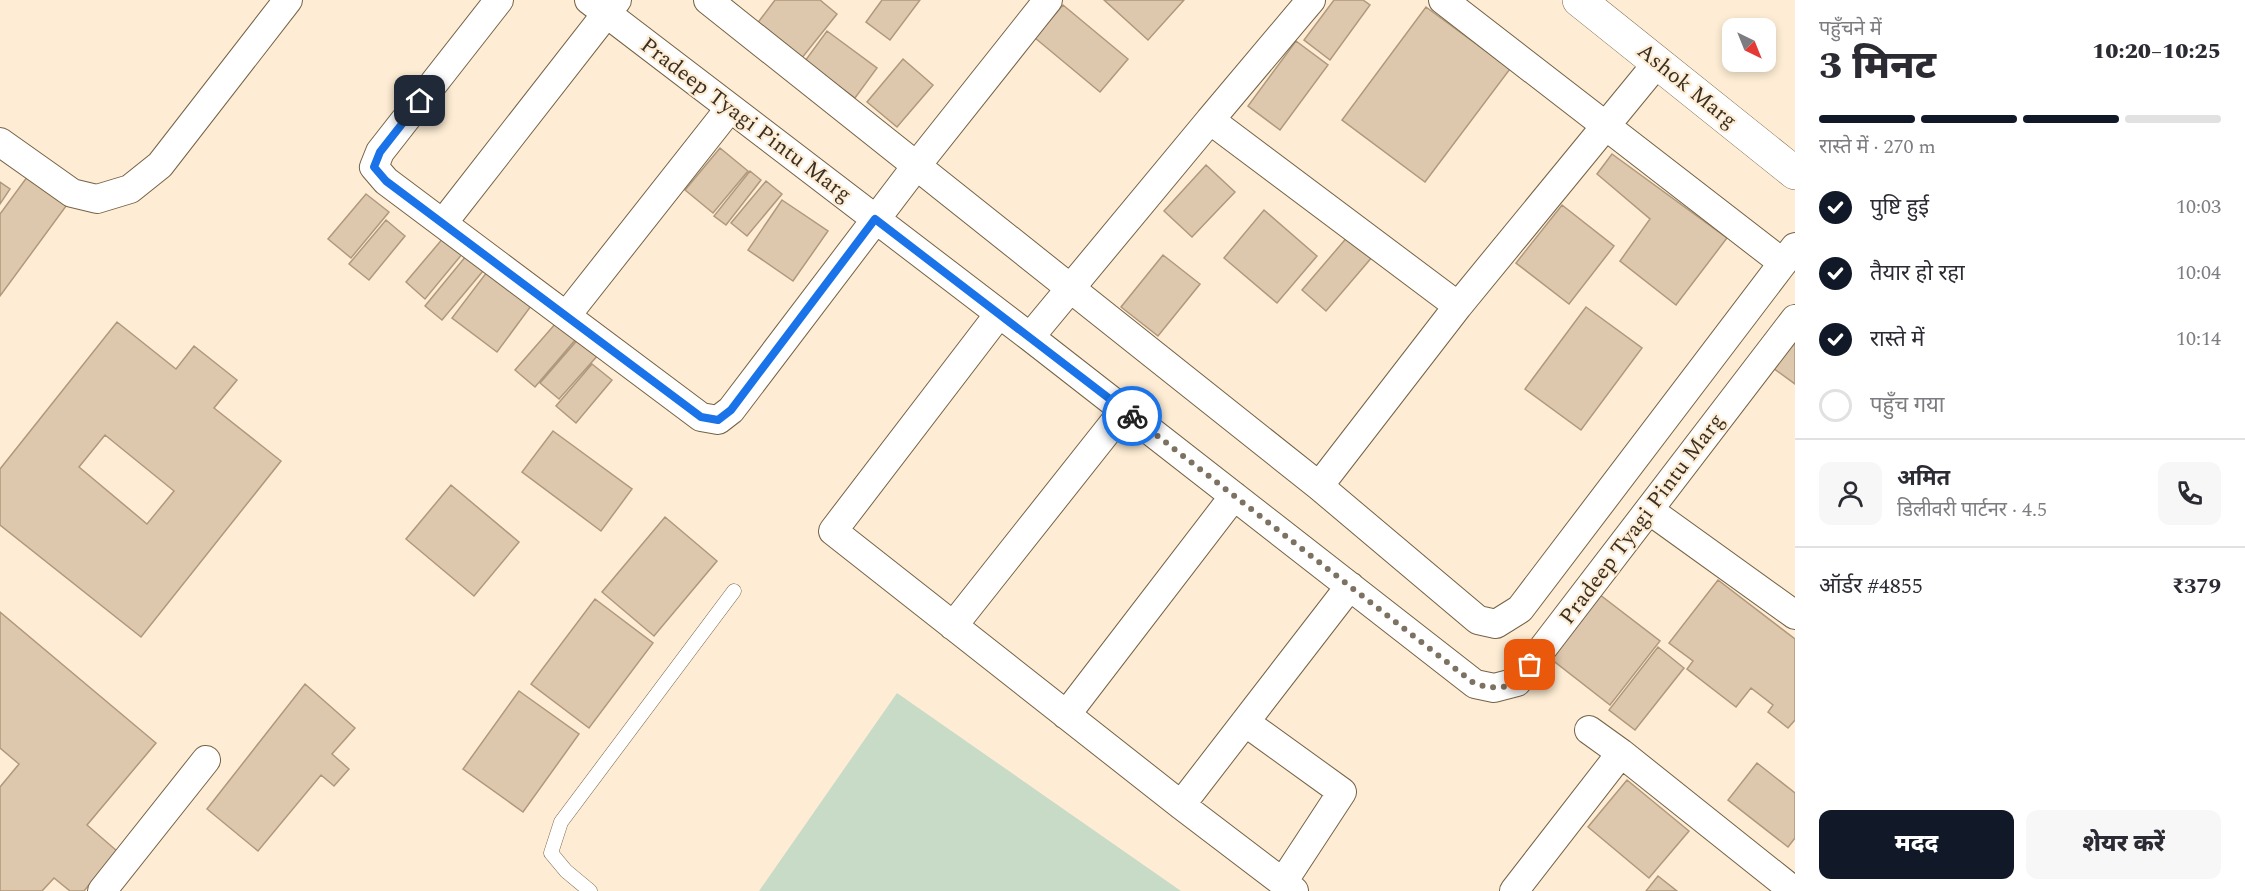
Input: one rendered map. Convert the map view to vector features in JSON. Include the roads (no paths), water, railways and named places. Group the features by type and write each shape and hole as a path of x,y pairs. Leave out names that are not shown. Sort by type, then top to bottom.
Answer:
{"street":[{"path":"0,142 72,193 97,200 130,189 160,165 288,0"},
{"path":"499,0 380,152 374,167 386,181 701,417 718,420 731,410 1040,3"},
{"path":"708,0 1319,486 1478,620 1496,624 1520,609 1789,255 1606,124 1443,0"},
{"path":"1030,338 1311,0"},
{"name":"Ashok Marg","path":"1579,0 1795,173"},
{"path":"444,223 604,4"},
{"name":"Pradeep Tyagi Pintu Marg","path":"604,4 730,108 1124,410 1475,684 1494,688 1517,682 1795,319"},
{"path":"1319,486 1458,306 1658,62"},
{"path":"566,316 730,108"},
{"path":"1210,120 1458,306"},
{"path":"999,314 833,531 1181,805 1289,887 1342,792 1245,722"},
{"path":"953,626 1124,410"},
{"path":"1066,714 1234,496"},
{"path":"1649,510 1795,615"},
{"path":"1181,805 1350,586"},
{"path":"1589,730 1794,891"},
{"path":"1514,891 1621,753"},
{"path":"102,891 206,759"}],"lane":[{"path":"590,891 566,871 551,853 561,822 734,591"}]}
